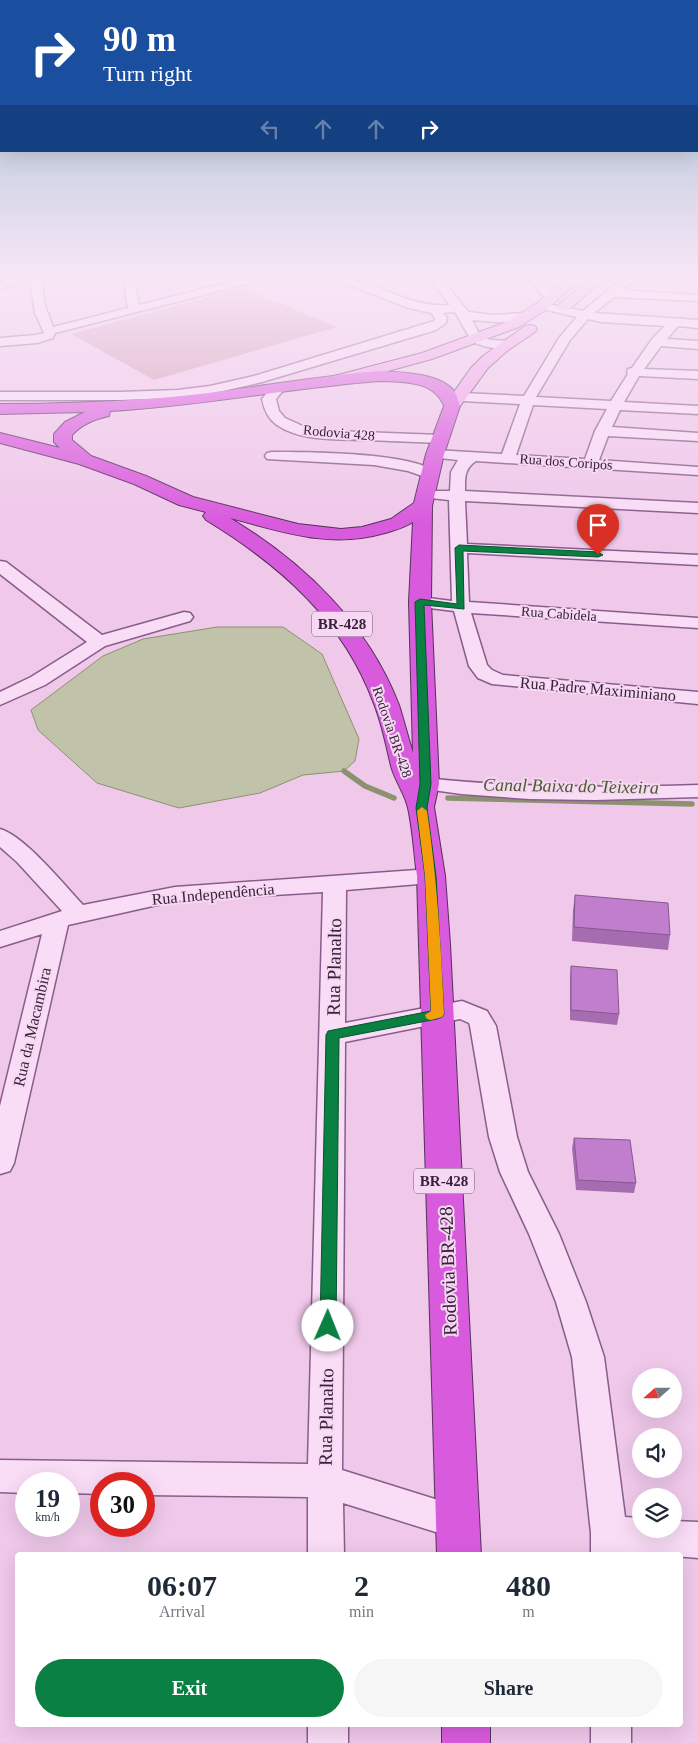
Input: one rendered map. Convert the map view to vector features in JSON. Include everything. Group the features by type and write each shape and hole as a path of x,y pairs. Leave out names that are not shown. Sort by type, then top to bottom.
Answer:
{"highway":[{"path":"85,460 63,442 62,434 68,428 89,416 109,410 340,379 379,376 414,378 439,387 457,402"},
{"name":"Rodovia BR-428","path":"457,402 437,446 424,500 420,602 424,796 431,876 459,1552"},
{"path":"0,409 161,403"},
{"name":"BR-428","path":"0,438 85,460 140,480 186,501"},
{"path":"186,501 298,530 341,535 363,533 398,523 424,500"},
{"name":"Rodovia BR-428","path":"186,501 224,523 282,562 327,604 358,646 386,703 407,778 424,796"},
{"path":"466,1727 466,1743"}],"main road":[{"path":"340,379 411,360"},
{"path":"457,402 478,370 489,360"}],"street":[{"path":"0,396 178,394 237,384 317,360"},
{"path":"507,459 528,400 552,360"},
{"path":"590,464 602,431 633,372 642,360"},
{"path":"633,372 698,375"},
{"name":"Rodovia 428","path":"278,388 269,398 270,407 276,418 287,426 303,431 331,435 437,446"},
{"path":"457,402 528,400 698,410"},
{"path":"602,431 698,438"},
{"name":"Rua dos Coripós","path":"437,446 474,456 698,471"},
{"path":"272,456 392,462 416,468 431,475"},
{"path":"461,608 457,496 460,467 462,463 474,456"},
{"path":"424,500 457,496 698,508"},
{"path":"459,548 698,560"},
{"path":"0,566 99,642"},
{"name":"Rua Cabidela","path":"420,602 461,608 698,623"},
{"name":"Rua Padre Maximiniano","path":"461,608 478,666 485,674 499,680 698,698"},
{"path":"0,699 38,681 99,642 184,616"},
{"path":"424,796 484,791 562,795 698,791"},
{"path":"0,836 25,857 67,917"},
{"name":"Rua Independência","path":"0,940 67,917 175,894 431,876"},
{"name":"Rua Planalto","path":"335,884 325,1481 458,1522"},
{"name":"Rua da Macambira","path":"0,1162 67,917"},
{"path":"333,1035 462,1010 478,1017 484,1026 503,1137 514,1172 544,1234 571,1302 588,1356 609,1544 698,1540"},
{"path":"0,1476 325,1481 326,1552"},
{"path":"328,1727 328,1743"},
{"path":"611,1727 611,1743"}],"shaded area":[{"path":"119,360 222,360 154,380"},
{"path":"217,627 283,627 322,654 359,739 355,761 344,771 303,775 260,793 179,808 97,783 38,730 31,710 103,656 143,639"}],"building":[{"path":"575,895 668,903 670,935 574,927"},
{"path":"571,966 617,970 619,1014 571,1010"},
{"path":"574,1138 630,1140 636,1183 578,1180"}],"waterway":[{"name":"Canal Baixa do Teixeira","path":"344,771 365,786 394,798"},
{"name":"Canal Baixa do Teixeira","path":"448,798 692,804"}],"slow traffic":[{"path":"422,811 431,876 435,944 437,1014 431,1015"}],"route":[{"path":"328,1326 333,1035 437,1014 431,876 422,808 426,784 420,602 461,608 459,548 598,555"}]}
